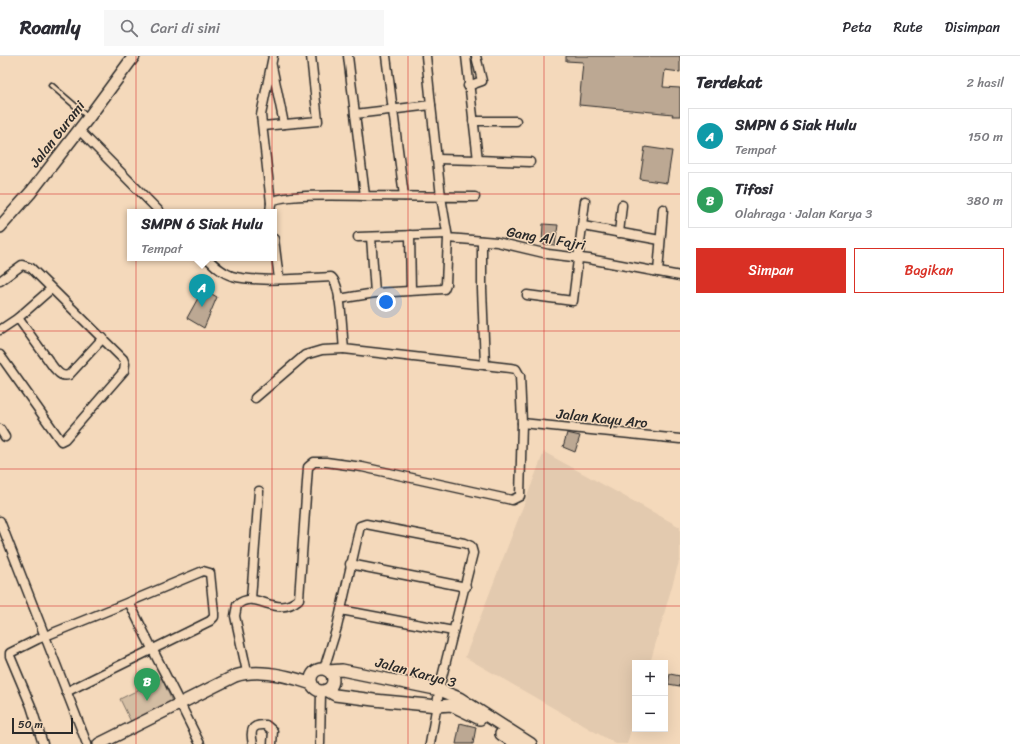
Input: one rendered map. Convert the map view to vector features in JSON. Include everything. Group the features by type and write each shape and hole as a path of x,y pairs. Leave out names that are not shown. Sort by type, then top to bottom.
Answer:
{"street":[{"name":"Jalan Gurami","path":"0,227 31,192 89,118 134,56"},
{"path":"263,126 318,121 311,56"},
{"path":"348,56 365,196"},
{"path":"386,56 395,110 404,196"},
{"path":"339,299 375,293 411,290 438,291 446,288 447,236 441,197 426,56"},
{"path":"466,56 468,86 478,160"},
{"path":"468,86 482,81 476,56"},
{"path":"272,59 284,124"},
{"path":"270,209 271,202 262,115 272,59"},
{"path":"355,114 431,105"},
{"path":"473,121 516,121"},
{"path":"79,130 157,209"},
{"path":"437,159 530,162"},
{"path":"271,202 276,199 295,197 475,197"},
{"path":"527,294 573,301 580,258 585,201"},
{"path":"619,233 622,205"},
{"path":"658,272 663,209"},
{"path":"583,226 660,240"},
{"path":"410,235 411,290"},
{"name":"Gang Al Fajri","path":"358,237 410,235 447,236 497,242 548,254 580,258 680,276"},
{"path":"371,237 375,293"},
{"path":"482,241 482,296 485,365"},
{"path":"210,261 224,273 232,276 279,279 330,277 336,284 339,299 344,349"},
{"path":"277,261 279,279"},
{"path":"0,281 22,265 31,268 123,359 124,371 65,439 61,441 0,354"},
{"path":"0,330 18,318 51,289"},
{"path":"18,318 54,368 61,375 65,376 68,375 103,338"},
{"path":"100,744 180,703 247,672 235,616 237,605 242,600 251,600 282,608 291,606 299,599 307,474 308,467 314,462 362,467 410,479 514,500 520,496 522,423 520,376 518,372 510,368 344,349 322,350 305,355 255,398"},
{"name":"Jalan Kayu Aro","path":"522,423 680,439"},
{"path":"0,429 5,437"},
{"path":"251,600 259,491"},
{"path":"0,520 87,744"},
{"path":"320,744 324,691 333,683 332,677 320,674 329,657 360,526 366,524 464,543 471,546 473,554 466,587 453,631 430,744"},
{"path":"350,564 466,587"},
{"path":"43,744 31,706 10,656 13,650 203,571 210,573 213,586 213,618 66,692"},
{"path":"129,602 200,744"},
{"path":"341,610 453,631"},
{"name":"Jalan Karya 3","path":"247,672 298,679 342,670 440,690 459,698 517,744"},
{"name":"Jalan Karya 3","path":"320,674 316,689 342,696 438,706 451,705 481,716 531,744"},
{"path":"253,744 250,733 254,727 261,724 266,724 273,731 272,744"}],"lane":[{"path":"51,85 89,118"}],"shaded area":[{"path":"544,452 680,527 680,558 651,660 632,660 632,726 627,744 616,744 465,657"},
{"path":"162,678 173,704 133,726 120,699"}],"building":[{"path":"566,56 680,56 680,72 665,70 663,87 680,88 680,116 672,116 673,114 579,105 583,62 566,61"},
{"path":"645,147 672,151 667,183 640,179"},
{"path":"543,224 558,225 555,245 542,244"},
{"path":"203,289 217,297 204,328 187,318"},
{"path":"567,433 580,436 575,452 563,447"},
{"path":"670,674 680,676 680,686 668,684"},
{"path":"460,723 476,727 473,744 456,744"}],"place":[{"name":"SMPN 6 Siak Hulu","path":"202,307"},
{"name":"Tifosi","path":"147,701"}]}
